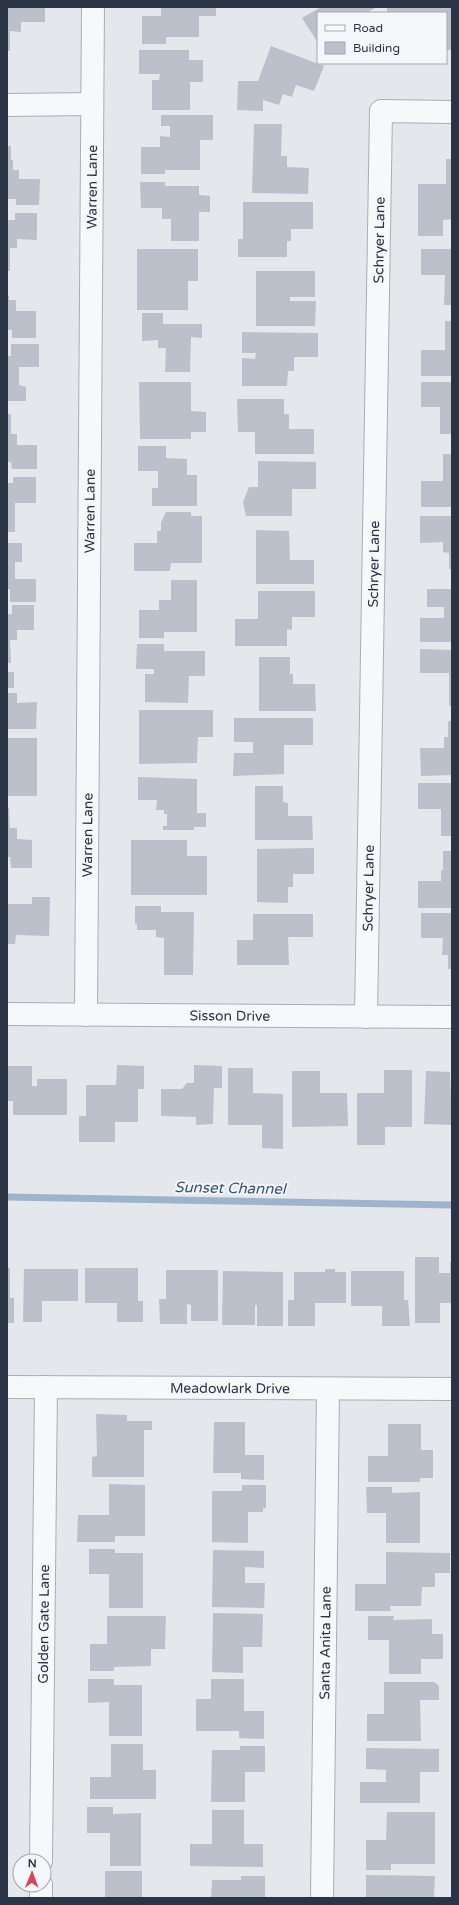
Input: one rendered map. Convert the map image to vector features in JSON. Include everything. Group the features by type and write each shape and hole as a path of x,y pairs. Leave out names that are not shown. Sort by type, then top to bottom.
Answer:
{"street":[{"name":"Warren Lane","path":"86,1015 93,7"},
{"path":"7,105 92,104"},
{"name":"Schryer Lane","path":"366,1016 381,111 452,112"},
{"name":"Sisson Drive","path":"7,1014 452,1017"},
{"name":"Meadowlark Drive","path":"7,1387 452,1389"},
{"name":"Golden Gate Lane","path":"41,1853 46,1387"},
{"name":"Santa Anita Lane","path":"322,1898 328,1389"}],"building":[{"path":"7,7 45,7 45,22 21,22 21,32 10,31 10,51 7,51"},
{"path":"216,7 216,16 199,16 199,37 166,37 166,44 142,44 142,16 161,16 161,8"},
{"path":"321,7 377,7 368,12 317,12 317,41 302,18"},
{"path":"387,7 452,7 452,50 447,50 447,12 387,12"},
{"path":"271,46 324,66 314,91 296,85 292,97 283,94 279,105 263,100 263,111 237,110 238,81 258,81"},
{"path":"139,50 189,50 189,60 203,60 203,82 190,82 190,110 152,110 152,80 159,80 160,74 139,74"},
{"path":"161,115 213,115 213,140 200,140 200,170 165,170 165,174 141,174 141,147 160,147 160,136 170,137 170,126 161,126"},
{"path":"254,124 282,124 281,156 287,156 287,167 309,168 308,194 252,193"},
{"path":"7,146 11,146 13,170 19,170 19,179 40,179 39,205 16,205 16,199 7,199"},
{"path":"446,159 452,159 452,219 443,220 443,236 418,236 418,184 446,184"},
{"path":"140,182 165,182 165,186 199,186 199,195 210,196 210,212 199,212 199,241 171,241 171,219 162,219 162,208 141,208"},
{"path":"243,202 313,202 313,229 291,229 291,241 287,241 287,257 238,257 238,239 243,239"},
{"path":"15,213 37,213 37,240 17,239 17,248 10,248 10,271 7,271 7,220 15,220"},
{"path":"137,249 198,249 198,281 188,281 188,310 137,310"},
{"path":"421,249 452,249 452,305 444,305 445,275 421,275"},
{"path":"256,271 315,271 315,297 290,297 290,301 316,301 315,326 256,326"},
{"path":"7,296 9,296 9,300 16,300 16,311 36,311 36,338 12,338 12,330 7,330"},
{"path":"142,313 163,313 163,324 202,324 202,338 191,337 190,372 165,372 166,348 158,348 158,340 142,341"},
{"path":"445,321 452,321 452,376 421,376 421,350 445,350"},
{"path":"242,332 318,333 318,357 294,357 294,371 288,371 287,386 242,386 242,358 255,359 256,353 242,353"},
{"path":"11,344 39,344 39,367 19,367 19,385 26,387 26,401 7,401 7,356 11,356"},
{"path":"139,382 191,382 191,411 206,412 206,432 191,432 191,439 140,439"},
{"path":"421,382 452,382 452,434 440,434 440,407 421,407"},
{"path":"237,399 284,399 284,414 289,414 289,429 314,429 314,454 255,454 255,432 238,432"},
{"path":"7,414 11,414 11,434 17,434 17,445 37,445 37,469 12,469 11,462 7,462"},
{"path":"138,446 166,446 166,458 187,459 187,475 197,475 197,506 152,506 152,488 158,488 158,471 138,471"},
{"path":"443,454 452,454 452,507 421,507 421,481 443,481"},
{"path":"258,461 316,462 316,489 292,489 292,516 246,516 243,502 249,487 258,487"},
{"path":"13,477 36,477 36,503 15,503 15,532 7,532 7,483 13,483"},
{"path":"166,512 191,512 191,516 202,516 202,563 171,563 170,571 134,571 134,543 157,543 157,531 161,531 161,522"},
{"path":"420,516 452,516 452,569 449,569 449,553 443,552 443,542 420,543"},
{"path":"256,530 289,531 290,560 314,560 314,584 256,584"},
{"path":"7,543 22,543 22,562 15,562 15,579 36,579 36,602 10,602 10,589 7,589"},
{"path":"171,580 197,580 197,632 164,632 164,638 139,638 139,610 159,610 159,600 171,600"},
{"path":"427,589 452,589 452,642 420,642 420,618 444,618 444,607 427,607"},
{"path":"258,591 315,591 315,617 292,617 292,630 287,629 287,646 235,646 235,619 258,619"},
{"path":"12,605 34,605 34,630 17,630 17,640 10,640 11,663 7,663 7,614 12,614"},
{"path":"137,644 164,644 164,651 205,651 205,676 189,676 188,703 145,702 145,674 154,674 154,669 136,669"},
{"path":"420,649 452,650 452,706 449,706 449,673 420,673"},
{"path":"259,657 290,657 290,674 293,674 293,684 315,684 316,711 259,711"},
{"path":"7,672 14,672 14,688 8,688 8,693 17,693 17,703 37,702 36,729 7,729"},
{"path":"139,710 213,710 213,737 198,737 197,763 139,764"},
{"path":"234,718 313,718 313,745 284,745 284,774 233,776 234,753 253,753 253,742 234,742"},
{"path":"448,721 452,721 452,775 421,776 420,748 444,748 444,737 448,737"},
{"path":"7,738 37,738 37,796 7,796"},
{"path":"138,777 197,779 197,813 206,813 206,827 194,827 194,830 163,830 163,826 167,826 167,814 164,814 164,810 156,810 157,800 138,800"},
{"path":"418,783 452,783 452,836 441,836 441,809 418,809"},
{"path":"255,786 283,786 283,802 288,803 288,816 312,816 313,840 255,840"},
{"path":"7,808 9,808 10,828 17,828 17,839 32,840 32,868 11,868 10,857 7,857"},
{"path":"131,840 187,840 187,856 207,856 207,895 131,895"},
{"path":"314,848 314,874 293,874 293,887 288,887 288,903 257,902 257,849"},
{"path":"443,851 452,851 452,908 418,908 418,881 441,881 441,870 443,870"},
{"path":"32,897 50,897 49,936 16,935 15,944 7,944 7,904 32,904"},
{"path":"135,906 161,906 161,912 194,912 193,975 164,975 164,938 156,937 156,930 137,930 137,924 135,924"},
{"path":"421,913 452,913 452,969 448,969 448,955 442,955 443,938 421,938"},
{"path":"253,914 313,914 313,937 288,937 289,965 237,965 237,940 253,940"},
{"path":"117,1065 144,1066 144,1089 138,1089 138,1122 115,1122 115,1142 79,1142 79,1116 86,1116 86,1085 116,1085"},
{"path":"194,1065 222,1066 222,1088 214,1088 213,1124 196,1125 196,1117 161,1116 161,1089 182,1089 187,1083 194,1083"},
{"path":"8,1066 32,1066 32,1086 37,1086 37,1079 67,1079 67,1115 13,1115 13,1101 8,1101"},
{"path":"228,1068 253,1068 253,1093 283,1094 283,1149 262,1148 262,1125 228,1125"},
{"path":"384,1070 412,1070 412,1127 385,1127 385,1145 357,1145 357,1093 384,1093"},
{"path":"292,1071 320,1071 320,1093 347,1093 348,1126 292,1127"},
{"path":"426,1071 450,1072 452,1125 424,1124"},
{"path":"415,1257 439,1257 439,1273 450,1273 450,1262 452,1262 452,1303 440,1303 440,1323 415,1323"},
{"path":"7,1268 10,1268 10,1298 14,1298 14,1323 7,1323"},
{"path":"85,1268 138,1268 138,1301 143,1301 143,1322 117,1322 117,1303 85,1303"},
{"path":"24,1269 78,1269 78,1301 42,1301 42,1322 23,1322"},
{"path":"325,1269 335,1269 335,1272 346,1272 346,1303 315,1303 315,1326 288,1326 288,1300 294,1300 294,1272 325,1272"},
{"path":"166,1270 218,1270 218,1321 191,1321 191,1305 187,1304 187,1324 160,1324 159,1299 166,1299"},
{"path":"223,1271 283,1272 283,1326 257,1326 257,1305 255,1305 255,1325 222,1325"},
{"path":"351,1271 404,1271 404,1300 408,1300 410,1326 382,1326 382,1306 351,1306"},
{"path":"96,1414 127,1415 127,1421 152,1421 152,1430 144,1430 144,1477 92,1477 92,1457 97,1456"},
{"path":"214,1422 245,1422 245,1455 264,1455 264,1480 241,1479 241,1473 213,1473"},
{"path":"388,1424 421,1424 421,1450 433,1450 433,1478 420,1478 420,1482 368,1482 368,1456 388,1456"},
{"path":"109,1484 145,1485 145,1536 115,1536 115,1542 77,1542 78,1515 109,1515"},
{"path":"242,1485 266,1485 266,1508 263,1508 263,1512 248,1512 248,1543 212,1542 212,1491 242,1491"},
{"path":"366,1487 392,1487 392,1493 420,1492 420,1543 386,1543 386,1513 367,1513"},
{"path":"89,1549 115,1549 115,1553 143,1553 143,1608 109,1608 109,1574 89,1574"},
{"path":"213,1550 264,1551 264,1568 245,1567 245,1583 265,1583 264,1608 212,1607"},
{"path":"386,1552 450,1553 450,1573 435,1573 435,1587 422,1587 421,1606 390,1606 391,1611 355,1611 355,1584 386,1584"},
{"path":"213,1613 263,1614 262,1647 243,1647 243,1673 212,1672"},
{"path":"107,1616 166,1616 165,1649 151,1649 151,1666 114,1667 114,1671 90,1671 90,1644 107,1644"},
{"path":"368,1616 394,1616 393,1620 432,1619 432,1634 443,1634 443,1659 421,1659 421,1674 389,1674 389,1640 368,1640"},
{"path":"88,1679 114,1679 114,1685 142,1685 142,1736 109,1736 109,1702 88,1703"},
{"path":"211,1679 244,1679 244,1711 264,1711 264,1739 239,1738 239,1731 196,1731 196,1699 211,1699"},
{"path":"384,1682 434,1682 439,1686 439,1700 420,1700 421,1741 367,1741 367,1714 384,1714"},
{"path":"111,1744 143,1744 143,1770 156,1770 156,1799 90,1799 90,1777 111,1777"},
{"path":"240,1746 265,1746 265,1772 245,1772 245,1802 211,1802 212,1750 240,1750"},
{"path":"366,1748 439,1749 439,1772 420,1772 420,1803 360,1803 360,1782 386,1782 386,1770 366,1769"},
{"path":"87,1807 113,1807 113,1814 141,1813 141,1866 110,1866 110,1833 87,1833"},
{"path":"212,1810 244,1810 244,1844 263,1844 263,1867 190,1866 190,1844 212,1844"},
{"path":"387,1812 435,1812 435,1864 391,1864 391,1870 366,1870 366,1840 386,1840"},
{"path":"105,1871 142,1871 142,1898 105,1898"},
{"path":"366,1875 435,1876 434,1898 366,1898"},
{"path":"241,1876 265,1876 265,1898 211,1898 212,1880 241,1880"}],"waterway":[{"name":"Sunset Channel","path":"7,1197 452,1205"}]}
